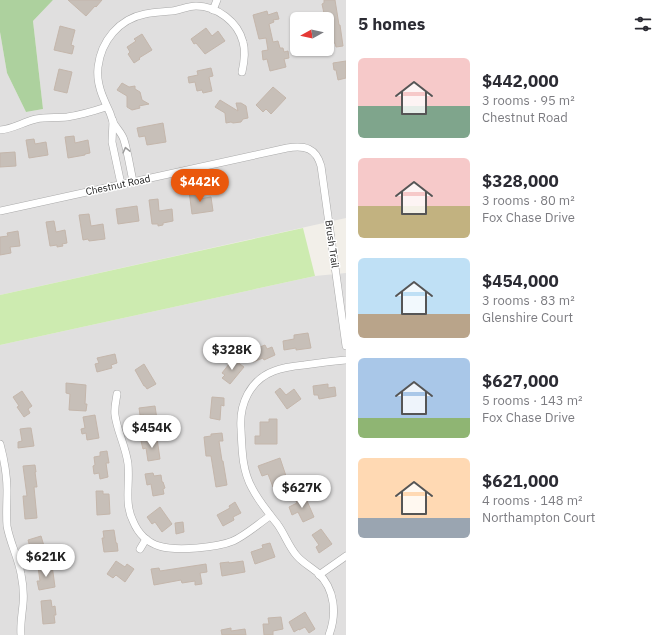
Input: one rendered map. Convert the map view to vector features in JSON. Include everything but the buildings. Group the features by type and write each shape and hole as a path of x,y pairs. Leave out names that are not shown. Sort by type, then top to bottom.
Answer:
{"street":[{"path":"214,10 217,0"},
{"path":"133,182 124,139 113,121 99,86 98,67 100,55 104,45 119,26 132,18 150,13 171,11 195,6 214,10 231,21 242,38 244,62 242,72"},
{"path":"0,130 12,128 37,119 71,116 94,111 106,106"},
{"path":"113,121 112,142 121,184"},
{"name":"Chestnut Road","path":"0,211 301,146 312,151 319,160 321,166"},
{"name":"Brush Trail","path":"321,166 346,346"},
{"path":"329,635 334,614 333,601 330,591 326,582 294,553 277,523 270,516 252,488 244,467 240,421 243,404 248,394 259,380 274,371 285,368 346,360"},
{"path":"117,394 114,406 129,474 128,505 133,522 138,531 146,540 158,546 178,549 222,545 242,536 270,516"},
{"path":"0,444 5,467 7,488 6,513 8,528 11,543 21,572 23,594 21,635"},
{"path":"140,549 146,540"},
{"path":"319,575 346,556"}],"shaded area":[{"path":"53,0 346,0 346,218 0,295 0,32 7,73 26,112 43,109 33,21"},
{"path":"346,273 346,635 0,635 0,345 315,276"}],"green space":[{"path":"0,0 53,0 33,21 43,109 26,112 7,73 0,32"},
{"path":"303,228 315,276 0,345 0,295"}]}
